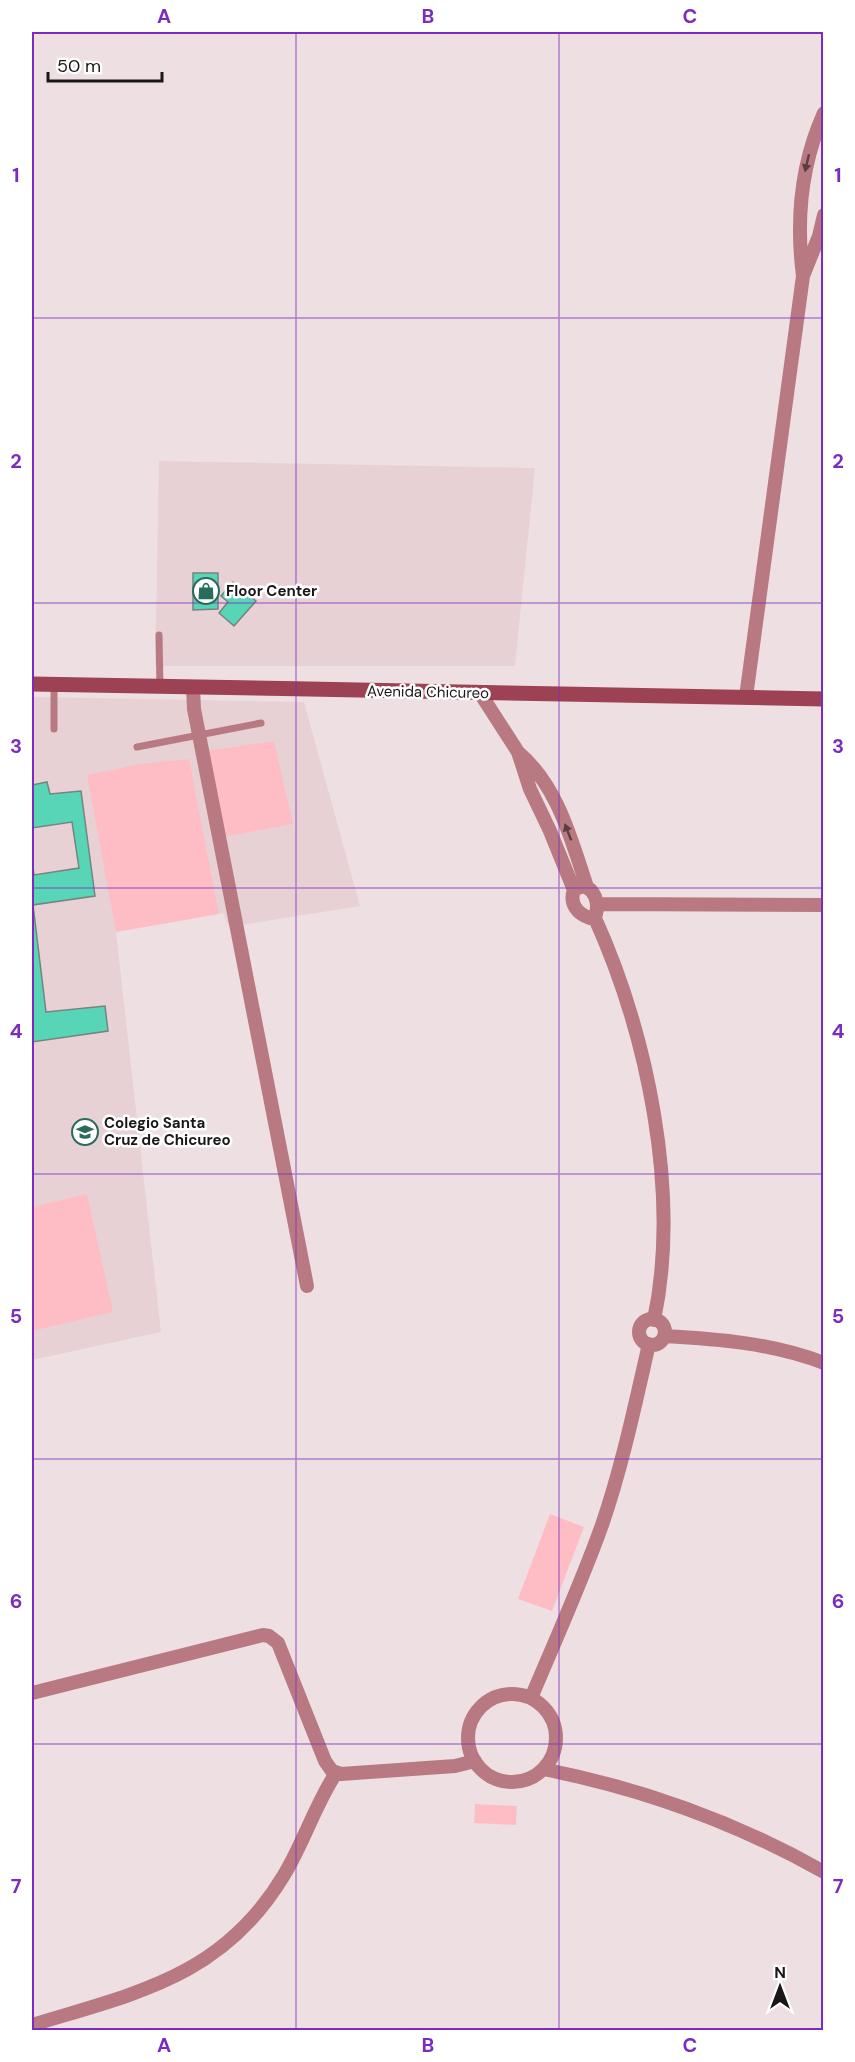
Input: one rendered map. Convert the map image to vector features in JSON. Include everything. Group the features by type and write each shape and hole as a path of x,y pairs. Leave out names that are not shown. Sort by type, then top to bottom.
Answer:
{"main road":[{"name":"Avenida Chicureo","path":"32,684 824,699"}],"street":[{"path":"746,697 803,276 799,235 802,190 814,137 824,113"},
{"path":"803,276 819,236 824,216"},
{"path":"193,688 199,736 307,1286"},
{"path":"480,693 518,752 530,789 581,888 595,897 595,910 630,1014 646,1077 656,1138 661,1190 662,1277 654,1320"},
{"path":"581,888 572,900 578,912 586,917 595,910 824,905"},
{"path":"654,1320 664,1328 664,1336 658,1343 648,1344 641,1340 640,1327 646,1321 654,1320"},
{"path":"664,1336 737,1341 789,1352 824,1363"},
{"path":"531,1698 571,1606 602,1524 625,1445 648,1344"},
{"path":"32,1693 263,1635 269,1636 278,1644 329,1769 336,1773 455,1766 475,1761"},
{"path":"509,1695 531,1698 544,1708 556,1730 553,1755 543,1769 531,1778 507,1781 493,1777 475,1761 470,1748 469,1733 473,1719 482,1707 494,1698 509,1695"},
{"path":"543,1769 625,1789 697,1814 756,1838 824,1872"},
{"path":"32,2025 146,1990 191,1968 228,1942 260,1910 283,1877 300,1846 321,1798 336,1773"}],"lane":[{"path":"159,635 160,687"},
{"path":"54,685 54,729"},
{"path":"137,747 261,723"}],"shaded area":[{"path":"159,461 535,468 515,666 155,666"},
{"name":"Colegio Santa Cruz de Chicureo","path":"32,697 304,702 360,906 229,927 223,913 116,932 161,1332 32,1360"},
{"path":"274,741 293,824 222,837 206,751"},
{"path":"189,759 219,914 116,932 87,775 140,764"},
{"path":"87,1194 113,1312 32,1331 32,1207"},
{"path":"550,1514 584,1527 552,1611 518,1599"},
{"path":"475,1804 517,1806 516,1825 474,1823"}],"building":[{"name":"Floor Center","path":"193,573 218,573 218,609 193,610"},
{"path":"233,582 256,601 234,626 219,613 228,602 221,596"},
{"path":"47,782 50,794 81,791 95,896 33,905 46,1012 105,1006 108,1031 32,1042 32,859 34,875 79,868 72,822 32,828 32,785"}],"place":[{"name":"Floor Center","path":"206,591"},
{"name":"Colegio Santa Cruz de Chicureo","path":"85,1132"}]}
